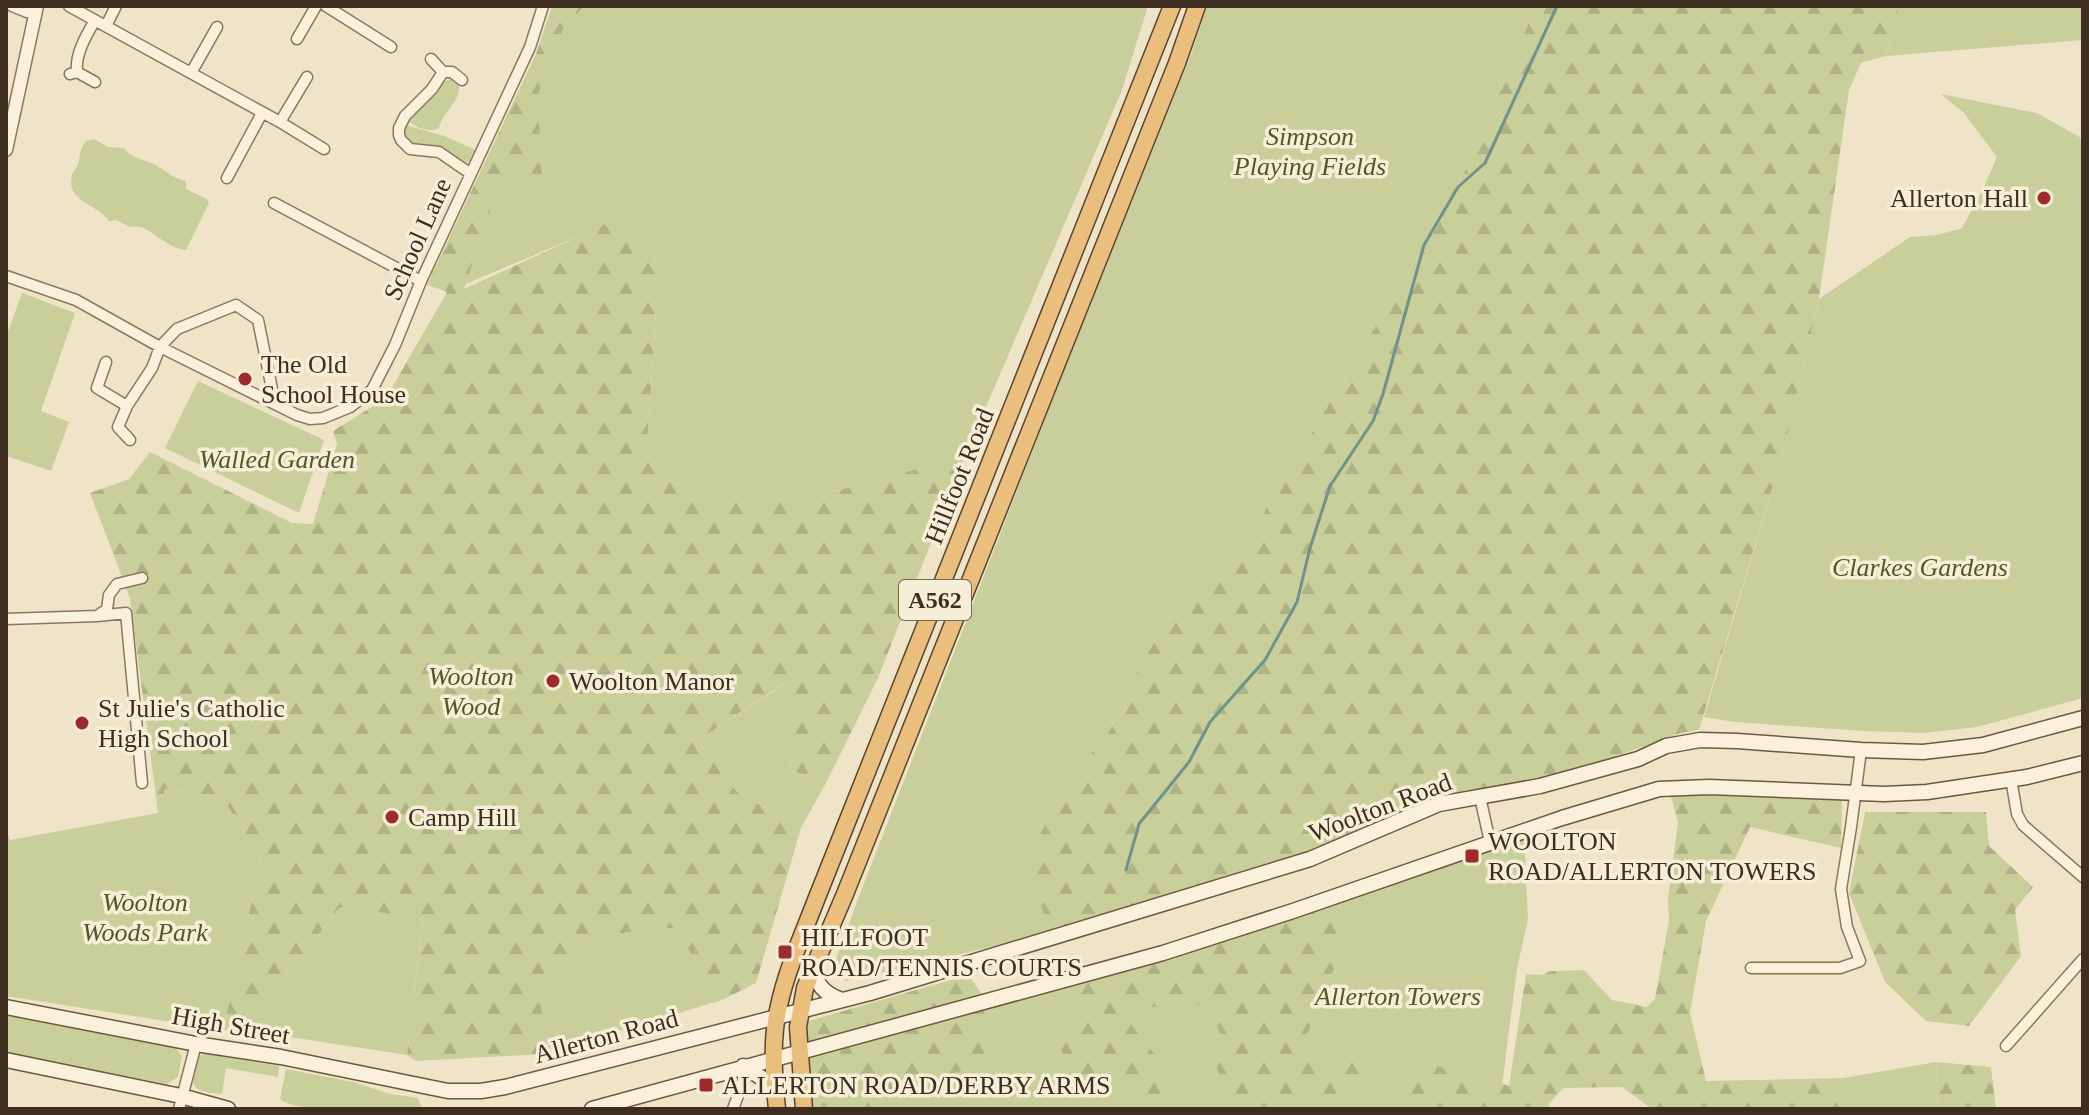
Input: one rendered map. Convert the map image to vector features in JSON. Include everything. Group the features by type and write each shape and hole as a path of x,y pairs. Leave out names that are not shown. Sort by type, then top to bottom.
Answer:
{"highway":[{"name":"Hillfoot Road","path":"773,1058 776,1019 783,989 816,900 1172,6"},
{"name":"Hillfoot Road","path":"800,1012 805,988 1177,63 1197,6"},
{"name":"A562","path":"800,1012 799,1052 804,1109"},
{"name":"A562","path":"773,1058 776,1101"}],"main road":[{"name":"Woolton Road","path":"800,1012 1310,859 1439,804 1540,786 1638,759 1666,746 1700,740 1923,752 1983,745 2083,718"},
{"path":"592,1109 1163,953 1490,842 1659,789 1709,787 1884,794 1927,792 2011,779 2083,763"},
{"path":"814,966 820,987 842,1000"},
{"name":"High Street","path":"6,1007 448,1091"},
{"name":"Allerton Road","path":"448,1091 505,1087 800,1012"},
{"path":"6,1060 180,1102 228,1109"},
{"path":"743,1066 768,1082 776,1101"}],"street":[{"path":"6,150 37,10 27,12 12,6"},
{"path":"69,6 324,149"},
{"path":"95,82 74,73 81,49 116,6"},
{"path":"297,39 316,6"},
{"path":"326,6 391,47"},
{"name":"School Lane","path":"6,276 76,300 160,347 297,415 310,419 323,418 350,407 372,390 395,345 421,281 530,47 543,6"},
{"path":"191,73 217,27"},
{"path":"431,59 443,72 452,72 462,80"},
{"path":"443,72 432,89 405,116 399,135 410,149 439,152 471,174"},
{"path":"280,122 307,77"},
{"path":"227,178 262,113"},
{"path":"274,203 421,281"},
{"path":"130,440 118,427 127,406 152,368 160,347 177,329 236,305 258,320 275,404"},
{"path":"106,362 97,388 127,406"},
{"path":"97,616 107,609 109,595 117,584 142,578"},
{"path":"6,619 126,613 142,783"},
{"path":"1751,968 1840,968 1860,961 1847,927 1841,889 1861,750"},
{"path":"2011,779 2017,814 2023,825 2083,877"},
{"path":"1480,797 1490,842"},
{"path":"2006,1046 2083,959"},
{"path":"180,1102 196,1044"},
{"path":"733,1109 743,1082 743,1066"}],"green space":[{"name":"Woolton Wood","path":"552,6 584,6 564,27 542,81 538,98 542,180 520,173 497,189 464,289 610,222 673,273 656,311 648,433 664,478 703,494 824,494 965,456 878,678 827,781 791,771 786,682 697,741 737,792 801,828 756,983 722,1000 674,928 603,935 540,979 544,1054 416,1061 407,1055 423,918 340,907 244,1030 223,1030 261,859 222,797 165,789 158,813 130,598 90,493 129,479 150,452 292,523 313,524 337,444 333,431 386,398 447,292 427,285 536,54"},
{"path":"556,6 1148,6 1122,90 965,456 824,494 703,494 664,478 648,433 656,311 673,273 610,223 447,292"},
{"name":"Simpson Playing Fields","path":"1207,6 1536,6 1455,194 1233,565 1183,598 1143,660 1107,736 1081,764 1062,930 846,981 837,977 833,968 859,896 1192,52"},
{"path":"1536,6 1899,6 1886,56 1861,63 1849,90 1819,299 1783,453 1699,730 1681,733 1540,783 1440,801 1312,854 1062,930 1046,919 1029,874 1041,832 1081,764 1107,736 1143,660 1183,598 1233,564 1455,194"},
{"path":"1899,6 2083,6 2083,40 1886,56"},
{"path":"450,79 459,84 459,90 439,128 423,129 408,120 442,82"},
{"name":"Clarkes Gardens","path":"1941,94 2037,113 2083,139 2083,698 1977,727 1925,733 1735,722 1704,717 1783,453 1819,299 1910,237 1937,235 1962,228 1997,157 1964,113"},
{"path":"405,125 445,136 475,150 469,162 465,163 423,146 409,144 404,137"},
{"path":"94,139 108,147 124,148 134,157 186,181 186,189 207,199 209,203 186,250 170,245 143,228 109,221 73,191 72,175 81,149 86,141"},
{"path":"22,293 75,313 41,411 69,422 51,471 6,456 6,337"},
{"name":"Walled Garden","path":"198,381 324,440 299,513 165,448"},
{"path":"787,682 791,771 827,781 801,828 737,792 697,741"},
{"name":"Woolton Woods Park","path":"165,789 222,797 261,859 223,1030 6,996 6,831 10,840 158,813"},
{"path":"1670,793 1842,798 1841,848 1750,827 1706,921 1690,1013 1706,1081 1844,1078 1844,1109 1652,1109 1622,1087 1563,1088 1549,1104 1549,1109 1407,1109 1402,1058 1486,1077 1509,1086 1526,974 1584,970 1612,1000 1647,1007 1655,999 1669,920 1668,899 1678,822"},
{"path":"1865,812 1986,812 1989,846 2033,887 2015,910 2021,956 1969,1026 1926,1021 1885,982 1849,893"},
{"name":"Allerton Towers","path":"1524,833 1528,919 1517,969 1499,1109 809,1109 868,1038"},
{"path":"1325,900 1349,929 1315,1019 1300,1046 1324,1068 1353,1053 1364,1075 1331,1109 1318,1109 1302,1100 1301,1109 1234,1109 1212,1057 1223,1039 1206,1004 1133,1008 1126,1018 1184,1092 1131,1098 1110,1081 1078,1087 1054,1034 1084,1013 1060,981"},
{"path":"340,907 423,917 407,1055 244,1030"},
{"path":"674,928 722,1000 544,1054 539,979 603,935"},
{"path":"968,975 990,1005 997,1063 900,1085 881,1109 809,1109 805,1022"},
{"path":"6,1015 175,1047 182,1056 178,1077 167,1084 6,1054"},
{"path":"208,1053 279,1066 278,1077 226,1068 222,1094 201,1090 194,1084 194,1069 198,1057"},
{"path":"1936,1062 1938,1109 1844,1109 1844,1078"},
{"path":"1936,1062 1991,1067 1996,1109 1938,1109"},
{"path":"286,1069 418,1098 422,1109 325,1109 290,1104 280,1099"}],"waterway":[{"path":"1126,870 1139,824 1189,762 1210,722 1265,660 1297,602 1330,486 1373,421 1383,394 1424,245 1458,187 1485,163 1557,6"}],"place":[{"name":"Allerton Hall","path":"2044,198"},
{"name":"The Old School House","path":"245,379"},
{"name":"Woolton Manor","path":"553,681"},
{"name":"St Julie's Catholic High School","path":"82,723"},
{"name":"Camp Hill","path":"392,817"},
{"name":"WOOLTON ROAD/ALLERTON TOWERS","path":"1472,856"},
{"name":"HILLFOOT ROAD/TENNIS COURTS","path":"785,952"},
{"name":"ALLERTON ROAD/DERBY ARMS","path":"706,1085"}]}
